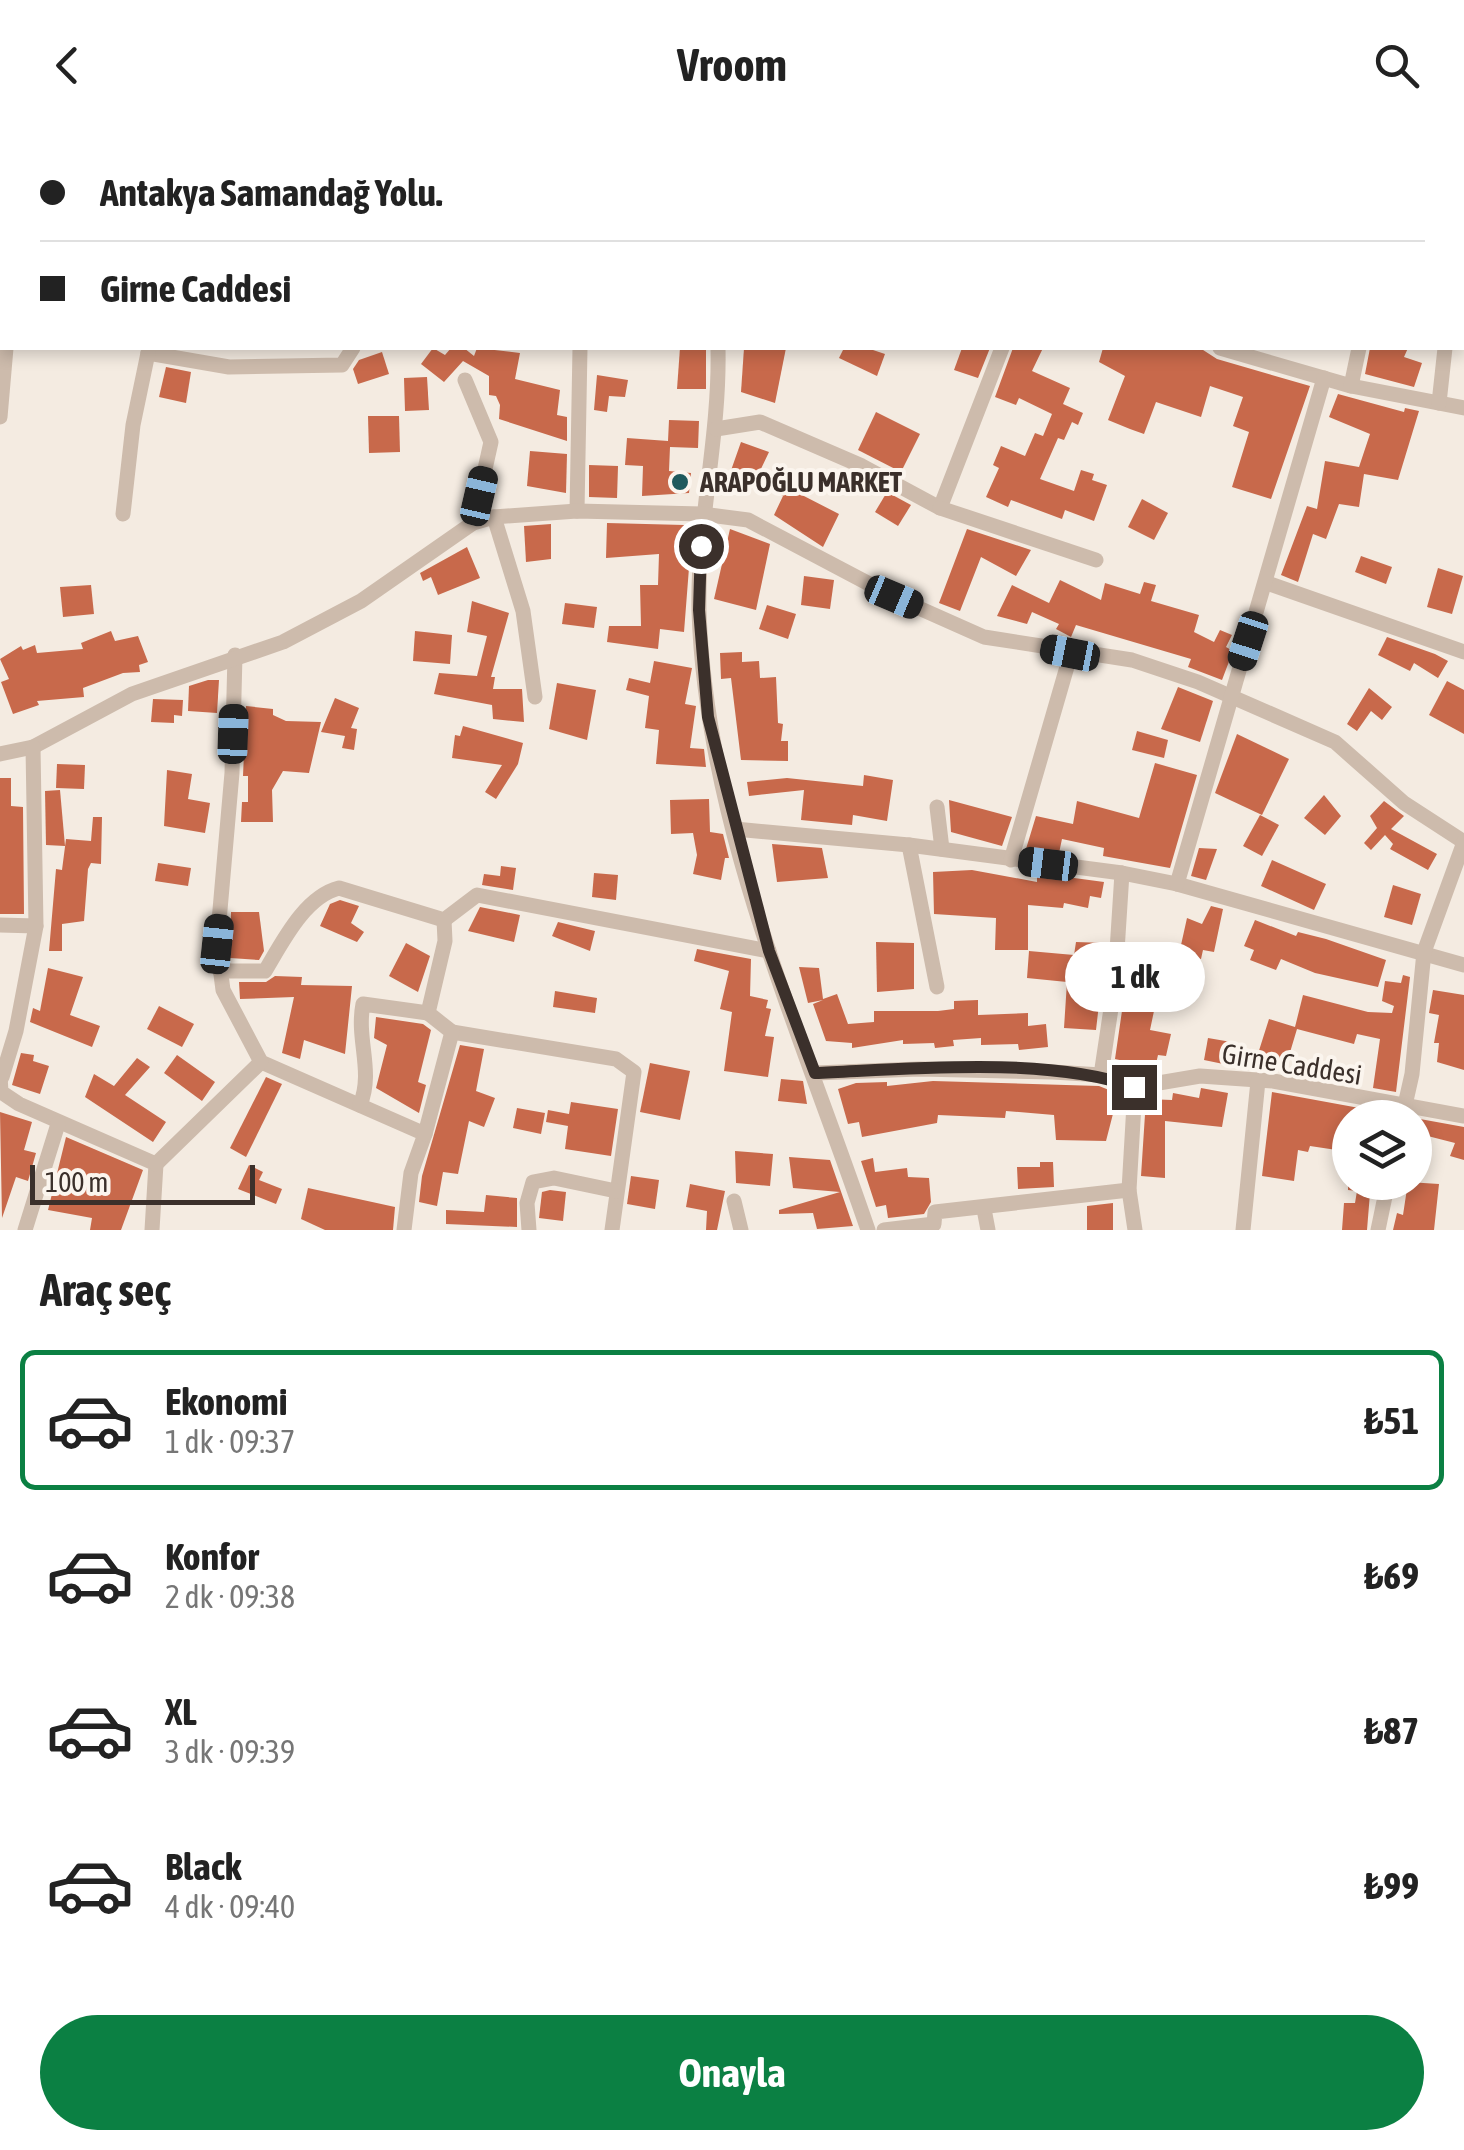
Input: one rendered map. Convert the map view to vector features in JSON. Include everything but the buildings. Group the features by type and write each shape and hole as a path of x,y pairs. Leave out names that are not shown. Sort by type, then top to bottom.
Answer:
{"street":[{"path":"0,417 6,350"},
{"path":"123,514 133,426 149,350 229,367 342,365 352,350"},
{"path":"577,511 580,350"},
{"path":"718,350 716,429 702,514 699,610 708,717 769,951 868,1230"},
{"path":"940,508 1001,350"},
{"path":"1234,350 1350,386 1464,408"},
{"path":"1350,386 1359,350"},
{"path":"1439,403 1445,350"},
{"path":"1177,884 1324,378"},
{"path":"465,380 491,442 473,523"},
{"path":"716,429 760,422 862,466 940,508 1096,560"},
{"path":"0,754 32,747 132,694 283,642 361,601 473,523 494,516 577,511 702,514 748,520 894,597 984,637 1132,660 1335,742 1404,802 1464,842 1424,952 1406,1100"},
{"path":"494,516 523,611 534,697"},
{"path":"1267,584 1464,652"},
{"path":"1011,860 1070,653"},
{"path":"235,656 232,773 217,944 223,990 261,1062 425,1134"},
{"path":"32,747 36,926 1,1076 1,1092 58,1124 156,1164"},
{"path":"937,807 942,849"},
{"path":"735,829 910,845 1122,873 1177,884 1464,965"},
{"path":"910,845 937,987"},
{"path":"1102,1075 1115,982 1122,873"},
{"path":"220,971 265,971 290,930 326,892 339,888 444,920"},
{"path":"444,920 477,895 769,951"},
{"path":"428,1012 445,941 444,920"},
{"path":"0,925 36,926"},
{"path":"360,1105 368,1086 359,1026 363,1004 428,1012 452,1032 616,1058 634,1072 612,1230"},
{"path":"404,1230 412,1173 452,1032"},
{"path":"152,1230 156,1164 261,1062"},
{"path":"815,1073 919,1068 1102,1075 1134,1087 1129,1190 1135,1230"},
{"name":"Girne Caddesi","path":"1134,1087 1200,1076 1258,1081 1344,1100"},
{"path":"1243,1230 1258,1081"},
{"name":"Girne Caddesi","path":"1432,1114 1464,1116"},
{"path":"25,1230 58,1124"},
{"path":"529,1230 527,1203 532,1182 554,1178 616,1190"},
{"path":"884,1230 934,1224 935,1212 1129,1190"},
{"path":"1378,1230 1384,1200"},
{"path":"734,1201 741,1230"},
{"path":"984,1209 988,1230"}],"place":[{"name":"ARAPOĞLU MARKET","path":"680,482"}],"route":[{"path":"701,546 699,610 708,717 769,951 815,1073 919,1068 1053,1072 1102,1075 1134,1087"}]}
